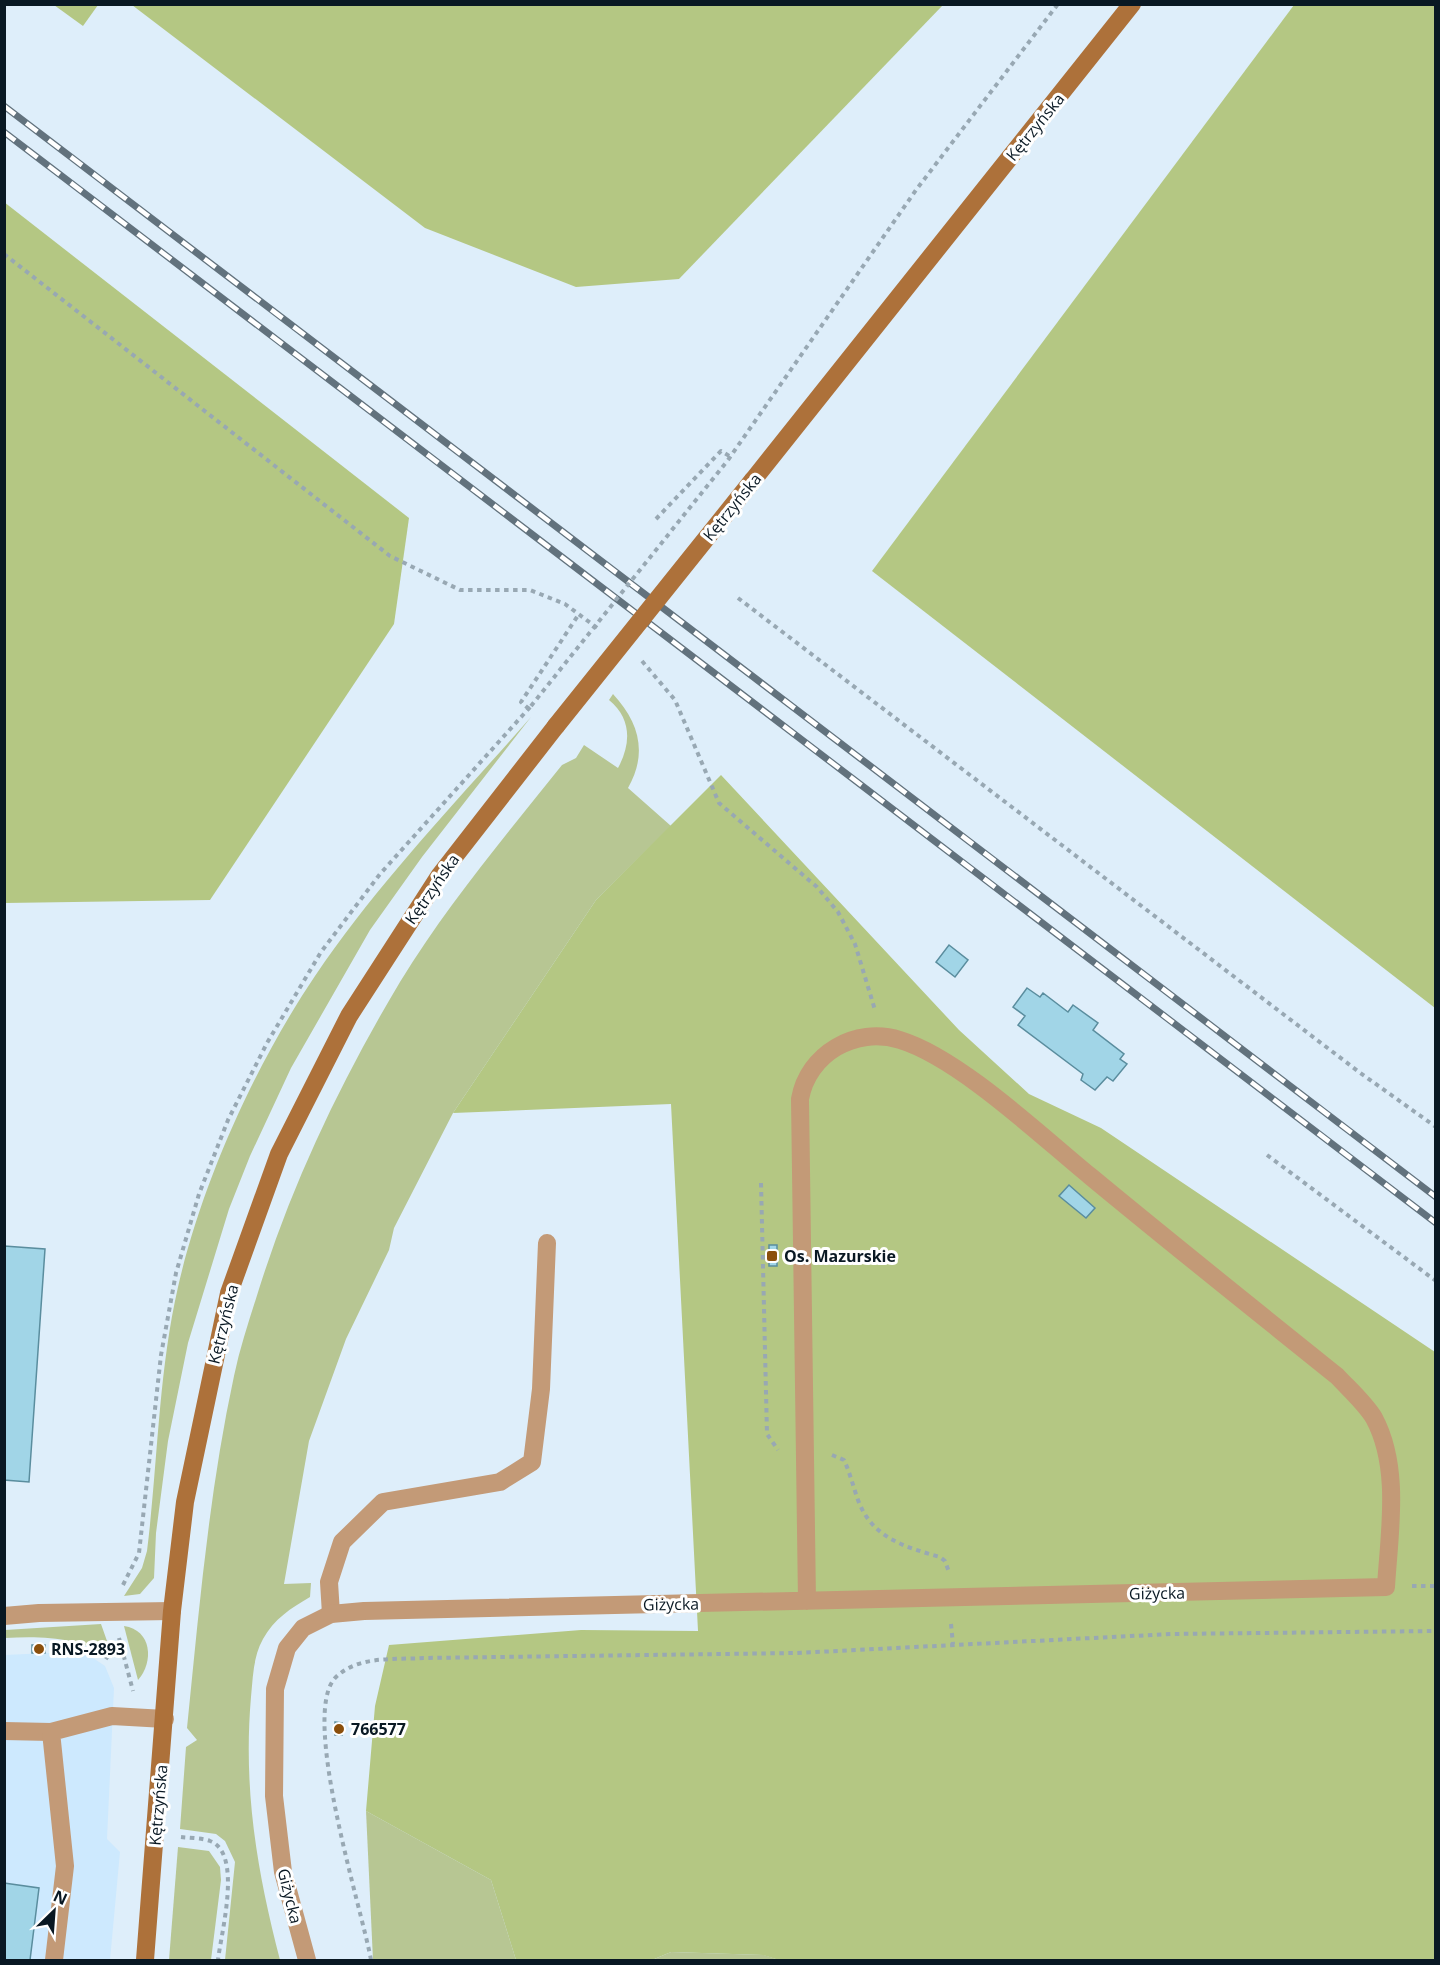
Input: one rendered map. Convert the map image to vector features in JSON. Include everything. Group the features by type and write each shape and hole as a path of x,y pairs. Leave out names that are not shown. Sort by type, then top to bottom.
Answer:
{"street":[{"name":"Kętrzyńska","path":"145,1960 165,1719 171,1611 185,1502 227,1303 279,1154 348,1017 440,875 556,726 1132,4"},
{"name":"Giżycka","path":"307,1960 283,1872 274,1796 275,1689 287,1648 303,1628 331,1614 364,1611 1386,1587 1390,1490 1388,1464 1383,1439 1373,1417 1358,1398 1337,1377 987,1093 946,1062 915,1045 881,1037"},
{"path":"807,1601 800,1099 803,1083 812,1066 829,1051 848,1042 881,1037"},
{"path":"331,1614 328,1582 342,1542 383,1502 500,1482 532,1462 541,1389 547,1243"},
{"path":"4,1616 39,1613 171,1611"},
{"path":"4,1731 51,1732 112,1716 165,1719"},
{"path":"51,1732 65,1866 54,1960"}],"path":[{"path":"579,614 521,702 530,707 729,459 916,190 1058,4"},
{"path":"4,254 390,556 460,590 530,590 565,604 603,632"},
{"path":"656,519 721,451 729,459"},
{"path":"738,598 1359,1072 1436,1127"},
{"path":"640,660 649,667 675,700 719,803 818,887 848,927 867,980 881,1037"},
{"path":"1267,1155 1436,1281"},
{"path":"761,1183 767,1434 779,1451 788,1453"},
{"path":"824,1454 844,1460 859,1502 878,1531 894,1543 940,1557 949,1568 949,1577"},
{"path":"951,1612 953,1644"},
{"path":"372,1960 345,1860 323,1721 326,1693 335,1678 347,1668 362,1662 423,1658 797,1653 1125,1635 1436,1631"},
{"path":"119,1636 131,1682"},
{"path":"46,1641 100,1653 109,1659"},
{"path":"172,1836 210,1841 220,1847 226,1857 229,1872 218,1960"}],"shaded area":[{"path":"71,1652 93,1658 105,1666 114,1688 107,1839 120,1852 110,1960 5,1960 4,1655"}],"green space":[{"path":"54,5 98,5 83,26"},
{"path":"132,5 943,5 679,279 576,287 425,228"},
{"path":"1294,5 1435,5 1435,1008 872,571"},
{"path":"4,202 409,518 394,624 210,900 5,903"},
{"path":"613,694 629,716 638,738 638,762 628,788 671,826 596,900 453,1113 394,1228 389,1250 346,1339 309,1441 284,1584 311,1583 310,1597 283,1615 267,1632 257,1653 253,1675 249,1765 254,1830 280,1960 225,1960 235,1862 225,1841 216,1834 180,1829 186,1747 197,1740 187,1728 211,1507 225,1420 245,1332 272,1249 320,1131 358,1056 418,953 478,871 562,765 576,758 584,745 618,768 625,750 627,732 622,715 609,700"},
{"path":"531,717 422,857 370,930 291,1068 250,1156 229,1209 188,1343 168,1441 156,1533 154,1578 140,1594 124,1596 142,1568 147,1551 162,1386 178,1287 201,1207 233,1126 272,1047 315,976 339,942 419,843"},
{"path":"721,775 959,1030 1029,1094 1101,1128 1435,1352 1435,1960 779,1960 763,1955 671,1952 652,1960 516,1960 491,1880 366,1811 375,1706 389,1645 581,1630 698,1631 671,1104 453,1113 596,900"},
{"path":"101,1624 113,1658 87,1646 60,1639 5,1638 5,1630"},
{"path":"124,1626 140,1634 148,1648 146,1665 138,1680"},
{"path":"366,1811 491,1880 516,1960 373,1960"},
{"path":"178,1847 209,1851 220,1867 221,1880 211,1960 169,1960"},
{"path":"671,1952 764,1955 779,1960 652,1960"}],"building":[{"path":"949,945 968,960 955,977 936,962"},
{"path":"1027,988 1040,997 1043,993 1068,1012 1073,1005 1098,1023 1093,1030 1124,1054 1120,1059 1127,1064 1113,1081 1107,1077 1095,1090 1081,1080 1083,1074 1018,1025 1025,1016 1013,1007"},
{"path":"1069,1185 1095,1208 1086,1218 1059,1196"},
{"path":"769,1245 777,1245 777,1266 769,1266"},
{"path":"4,1246 45,1249 29,1482 4,1480"},
{"name":"RNS-2893","path":"32,1645 45,1645 45,1653 32,1653"},
{"name":"766577","path":"335,1722 342,1723 342,1735 335,1735"},
{"path":"4,1883 39,1888 30,1960 4,1960"}],"railway":[{"path":"4,106 1436,1197"},
{"path":"4,132 1436,1223"}],"place":[{"name":"Os. Mazurskie","path":"772,1256"},
{"name":"RNS-2893","path":"39,1649"},
{"name":"766577","path":"339,1729"}]}
